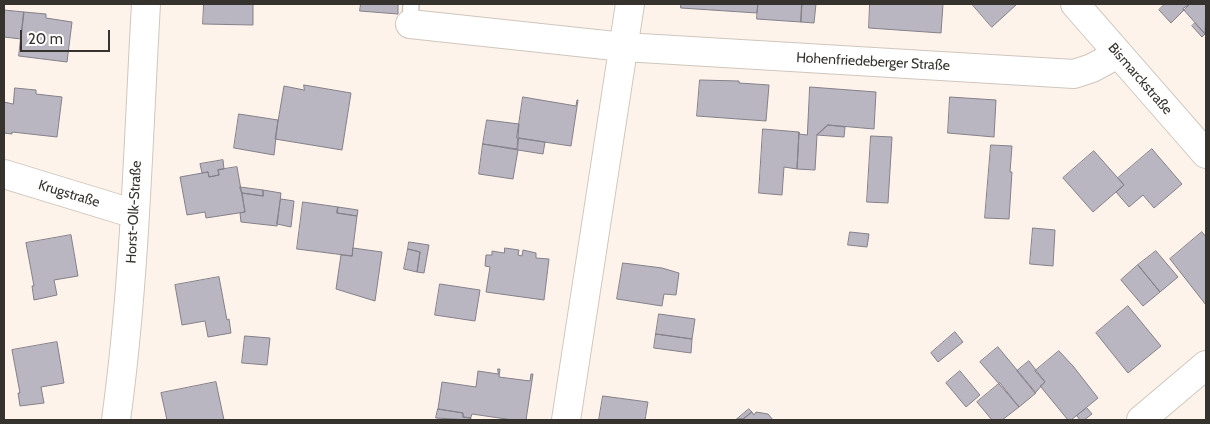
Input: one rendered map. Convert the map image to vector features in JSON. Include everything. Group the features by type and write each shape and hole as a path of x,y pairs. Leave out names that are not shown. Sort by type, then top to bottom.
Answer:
{"street":[{"name":"Horst-Olk-Straße","path":"116,420 124,360 146,4"},
{"path":"566,420 630,4"},
{"name":"Bismarckstraße","path":"1075,4 1206,154"},
{"name":"Hohenfriedeberger Straße","path":"411,14 624,47 1074,74 1092,68 1118,54"},
{"name":"Krugstraße","path":"4,174 134,214"},
{"path":"1140,420 1206,365"}],"building":[{"path":"204,4 253,4 253,25 203,24"},
{"path":"361,4 398,4 398,14 360,11"},
{"path":"681,4 758,4 757,13 681,8"},
{"path":"758,4 802,4 801,22 757,19"},
{"path":"802,4 816,4 814,23 801,22"},
{"path":"870,4 943,4 941,33 869,28"},
{"path":"972,4 1017,4 992,27"},
{"path":"1165,4 1190,4 1171,23 1159,10"},
{"path":"1190,4 1206,4 1205,34 1183,9"},
{"path":"4,10 24,12 21,39 4,37"},
{"path":"24,12 46,14 46,18 72,22 67,62 19,56"},
{"path":"1195,23 1205,34 1202,37 1192,26"},
{"path":"700,80 739,81 739,83 769,85 766,121 697,116"},
{"path":"304,85 351,93 342,150 275,139 284,86 304,90"},
{"path":"810,87 876,92 874,129 828,125 817,135 815,170 797,169 799,132 799,134 807,135"},
{"path":"15,88 36,90 36,94 62,97 57,137 12,132 12,134 4,133 4,102 13,104"},
{"path":"523,97 576,106 578,100 571,146 517,138"},
{"path":"950,97 996,100 994,137 948,133"},
{"path":"239,114 278,120 274,155 234,148"},
{"path":"487,120 519,124 517,149 483,144"},
{"path":"828,125 845,127 844,137 817,135"},
{"path":"763,129 799,132 797,169 784,167 782,195 759,193"},
{"path":"871,136 892,137 888,203 867,202"},
{"path":"519,138 545,142 543,154 518,150"},
{"path":"483,144 518,150 513,179 479,174"},
{"path":"991,145 1012,146 1009,219 985,218"},
{"path":"1152,149 1182,184 1154,208 1143,195 1129,207 1116,192 1124,185 1118,178"},
{"path":"1094,151 1124,185 1093,212 1063,178"},
{"path":"223,160 224,169 218,170 219,175 209,177 208,172 202,173 200,164"},
{"path":"237,167 245,212 206,218 205,212 187,215 180,177 208,172 209,177 219,175 218,170"},
{"path":"240,187 263,190 263,196 242,193"},
{"path":"263,190 281,193 277,226 241,222 240,213 245,212 242,193 263,196"},
{"path":"281,199 294,201 291,227 277,224"},
{"path":"303,202 338,207 337,213 357,216 352,256 297,249"},
{"path":"338,207 358,210 357,216 337,213"},
{"path":"1033,228 1055,230 1053,266 1030,264"},
{"path":"850,232 869,234 867,247 848,245"},
{"path":"1202,232 1206,237 1206,305 1170,259"},
{"path":"71,235 78,276 54,280 57,295 34,300 32,286 34,286 26,243"},
{"path":"409,242 429,245 424,273 417,272 420,252 408,249"},
{"path":"353,248 382,252 375,301 336,289 341,255 352,256"},
{"path":"505,248 519,250 518,255 522,256 523,250 536,253 536,258 549,259 544,300 486,292 490,267 485,266 486,255 492,255 492,251 504,253"},
{"path":"408,249 420,252 417,272 404,269"},
{"path":"1156,251 1178,277 1160,292 1138,265"},
{"path":"623,263 662,268 679,273 676,295 664,294 662,306 617,299"},
{"path":"1138,265 1160,292 1143,306 1121,280"},
{"path":"219,277 231,333 208,337 205,321 182,325 175,285"},
{"path":"440,284 480,290 475,321 435,315"},
{"path":"1128,306 1161,346 1128,373 1096,333"},
{"path":"659,314 695,319 692,339 656,334"},
{"path":"955,332 963,342 938,362 931,353"},
{"path":"656,334 692,339 691,353 654,348"},
{"path":"245,336 270,338 267,365 242,363"},
{"path":"57,342 64,383 41,387 44,403 20,406 18,393 20,393 12,350"},
{"path":"998,347 1036,393 1019,407 980,362"},
{"path":"1059,351 1098,398 1071,420 1068,420 1040,386 1045,382 1035,371"},
{"path":"1029,361 1045,382 1035,393 1017,371"},
{"path":"498,369 500,369 499,377 530,381 531,374 533,374 526,420 472,414 471,418 463,417 463,413 438,409 442,382 476,387 478,371 498,374"},
{"path":"960,371 980,395 966,407 946,383"},
{"path":"216,382 224,420 167,420 161,393"},
{"path":"1000,383 1019,407 1002,420 992,420 977,402"},
{"path":"603,396 648,402 645,420 599,420"},
{"path":"1087,408 1092,414 1084,420 1080,420 1077,416"},
{"path":"438,409 463,413 463,417 471,418 470,420 436,418"},
{"path":"749,409 752,412 743,419 737,419"},
{"path":"752,412 754,415 756,412 768,414 773,420 735,420 743,419"}]}
